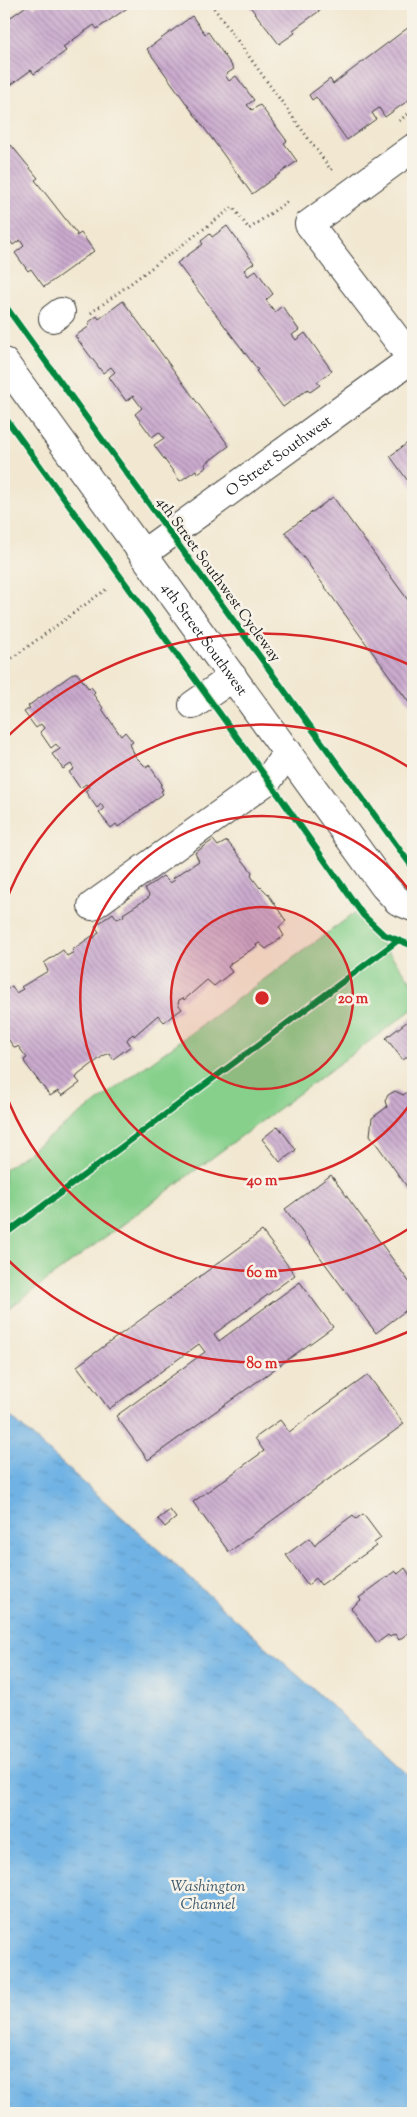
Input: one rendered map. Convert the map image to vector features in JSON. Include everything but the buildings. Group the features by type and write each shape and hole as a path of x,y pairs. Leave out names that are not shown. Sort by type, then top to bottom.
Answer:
{"street":[{"path":"413,148 309,224 413,358"},
{"name":"O Street Southwest","path":"144,553 413,358"},
{"name":"4th Street Southwest","path":"6,370 144,553 391,894 404,905 413,907"},
{"path":"193,706 233,677"},
{"path":"92,906 268,780 288,752"}],"path":[{"path":"211,4 332,170"},
{"path":"391,126 413,110"},
{"path":"324,175 339,164"},
{"path":"66,316 233,207 249,229 294,197"},
{"path":"4,664 108,588"},
{"path":"389,937 405,943"},
{"path":"4,1235 397,941"}],"green space":[{"path":"356,912 413,983 413,1009 4,1312 4,1170"}],"water":[{"name":"Washington Channel","path":"4,1411 413,1779 413,2113 4,2113"}],"cycle path":[{"name":"4th Street Southwest Cycleway","path":"4,304 413,868"},
{"path":"4,416 268,780 363,915 383,934 413,946"},
{"path":"4,1235 397,941"}]}
